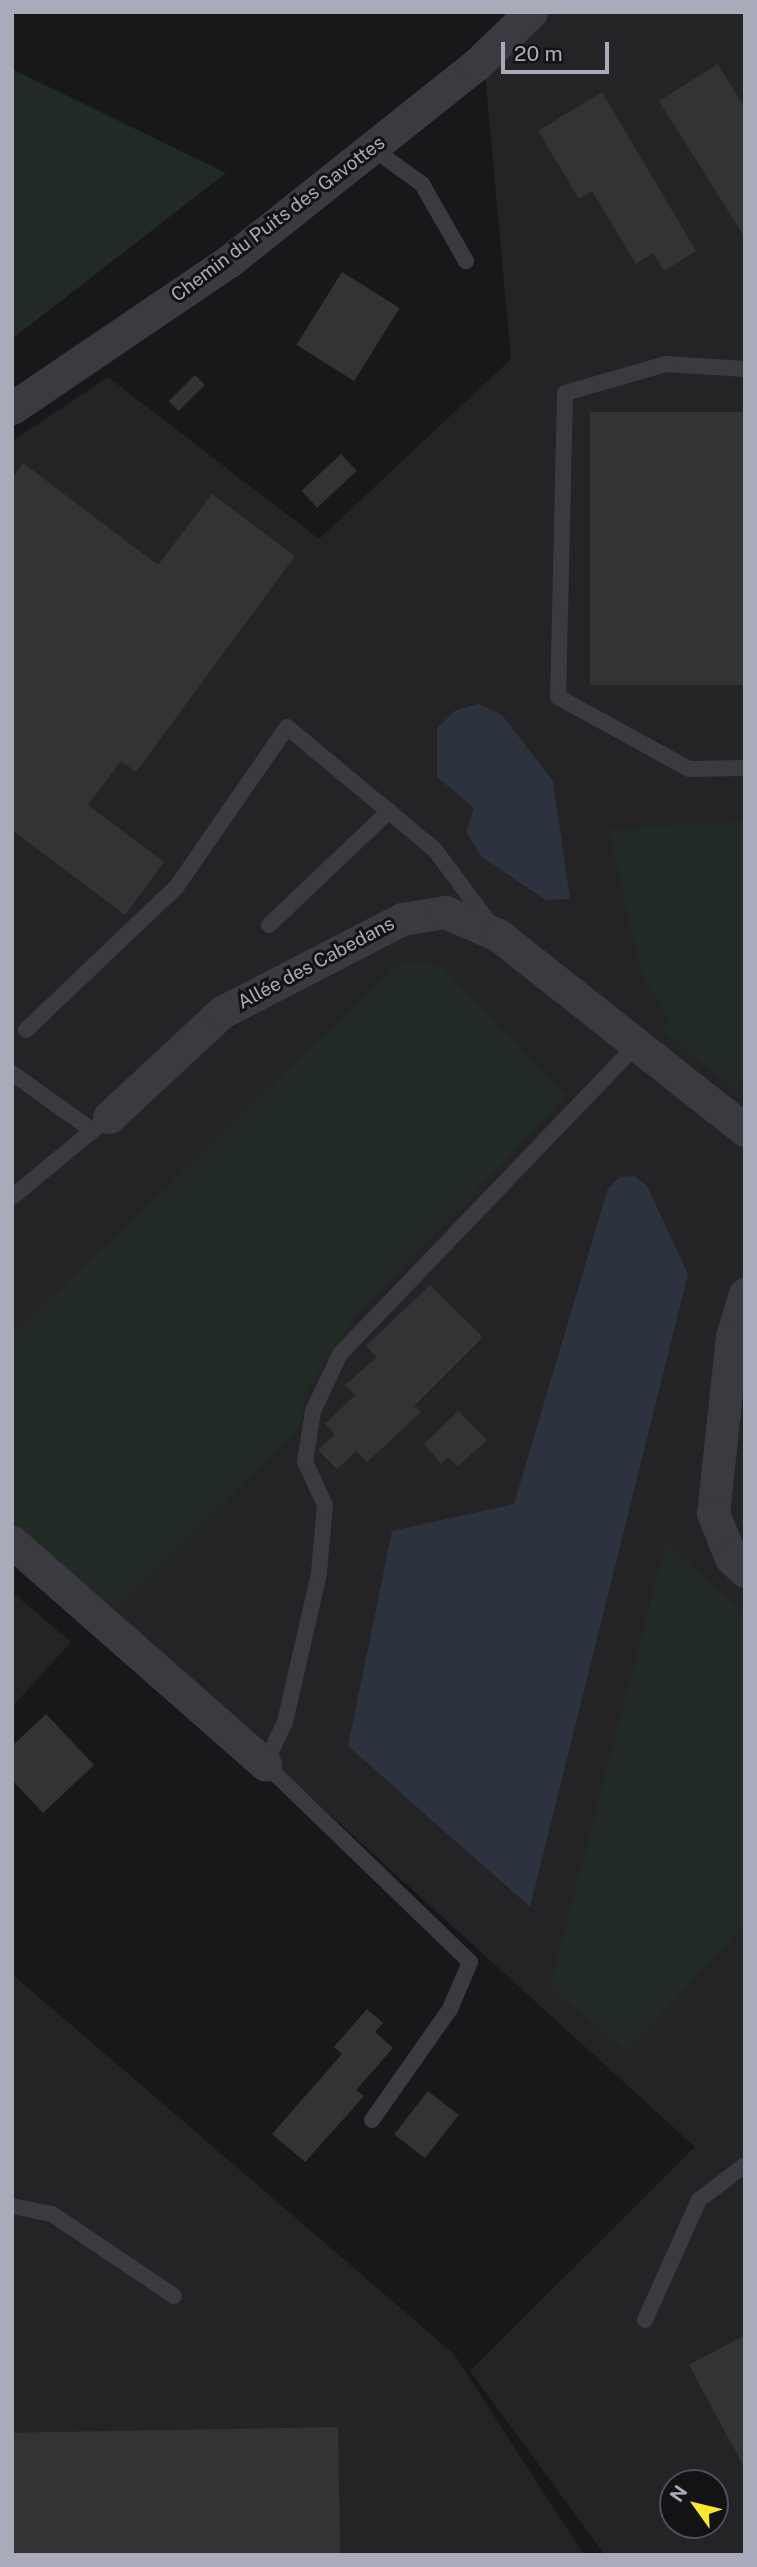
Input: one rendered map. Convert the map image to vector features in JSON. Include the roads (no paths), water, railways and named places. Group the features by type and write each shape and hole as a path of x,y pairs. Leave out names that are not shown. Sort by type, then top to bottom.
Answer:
{"street":[{"name":"Chemin du Puits des Gavottes","path":"12,408 228,262 477,65 531,12"},
{"name":"Allée des Cabedans","path":"100,1123 222,1012 402,919 445,912 498,935 745,1130"},
{"path":"745,1294 735,1390 713,1513 731,1558 745,1572"},
{"path":"12,1542 265,1764"}],"lane":[{"path":"372,148 422,184 466,261"},
{"path":"745,369 666,364 565,393 558,698 690,769 745,768"},
{"path":"26,1030 177,886 287,727 435,850 498,935"},
{"path":"270,925 388,811"},
{"path":"372,2120 450,2009 470,1962 265,1764 285,1722 319,1573 325,1504 305,1462 313,1411 340,1354 636,1044"},
{"path":"12,1073 100,1123 12,1197"},
{"path":"645,2320 699,2200 745,2165"},
{"path":"12,2206 52,2214 174,2296"}],"water":[{"path":"479,704 502,715 553,781 570,899 546,900 482,857 466,832 474,808 437,777 437,728 456,710"},
{"path":"635,1176 647,1186 688,1274 530,1907 348,1746 392,1531 514,1504 608,1188 620,1177"}]}
